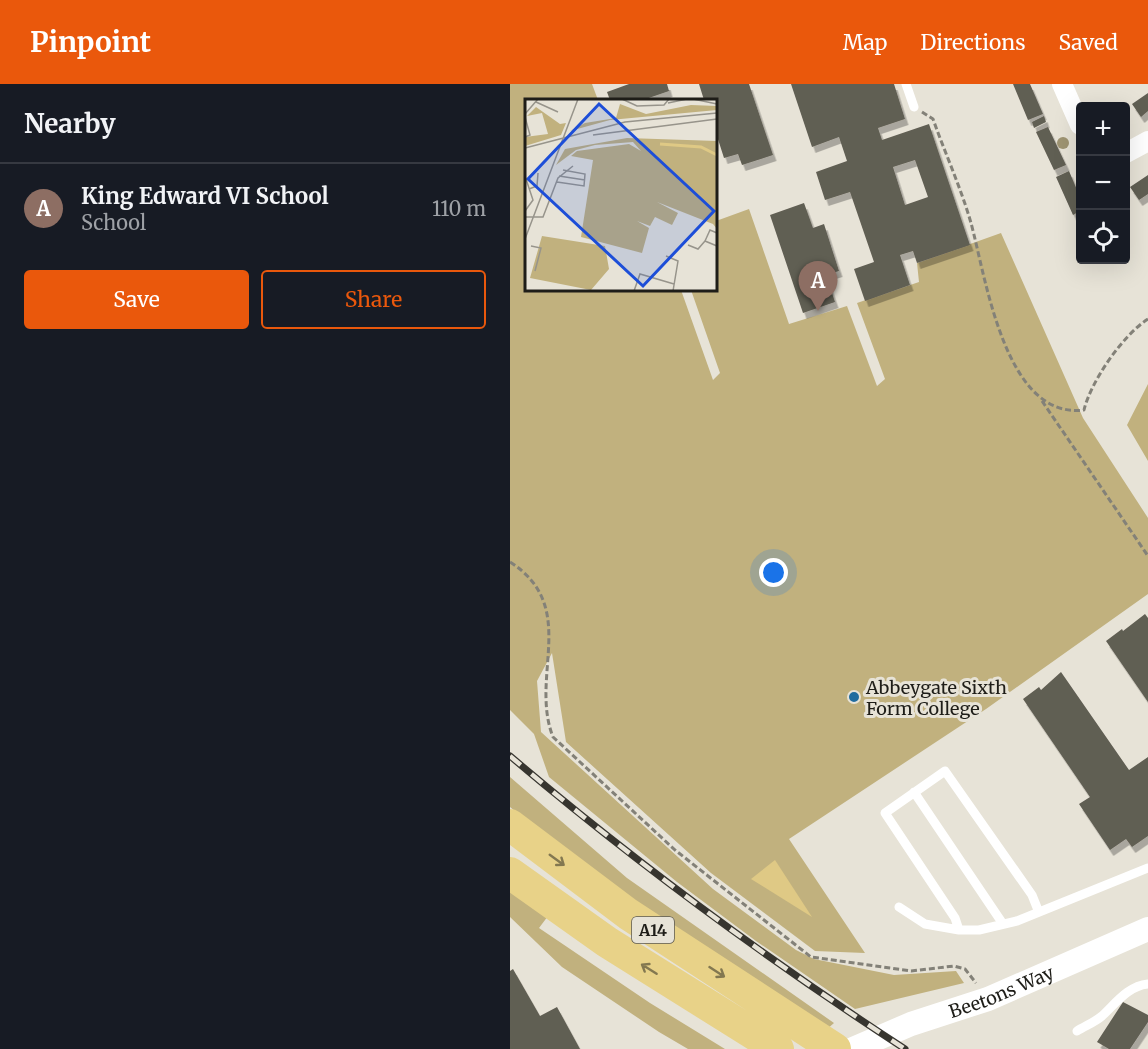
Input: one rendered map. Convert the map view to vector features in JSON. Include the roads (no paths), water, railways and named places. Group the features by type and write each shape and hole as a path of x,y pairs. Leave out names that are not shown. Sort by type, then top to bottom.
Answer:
{"highway":[{"name":"A14","path":"510,825 628,914 835,1049"},
{"name":"A14","path":"510,873 607,942 774,1046"}],"street":[{"path":"1062,84 1076,116"},
{"path":"1130,150 1148,141"},
{"name":"Beetons Way","path":"853,1049 911,1024 988,999 1148,929"}],"lane":[{"path":"906,84 914,107"},
{"path":"959,930 954,918 885,813 945,771 1032,895 1038,910"},
{"path":"914,792 1004,924"},
{"path":"899,907 925,924 959,930 979,930 1017,921 1038,910 1148,868"},
{"path":"1077,1031 1100,1017 1133,989 1148,984"}],"railway":[{"path":"510,756 557,796 703,909 905,1049"}],"place":[{"name":"King Edward VI School","path":"818,311"},
{"name":"Abbeygate Sixth Form College","path":"854,697"}]}
